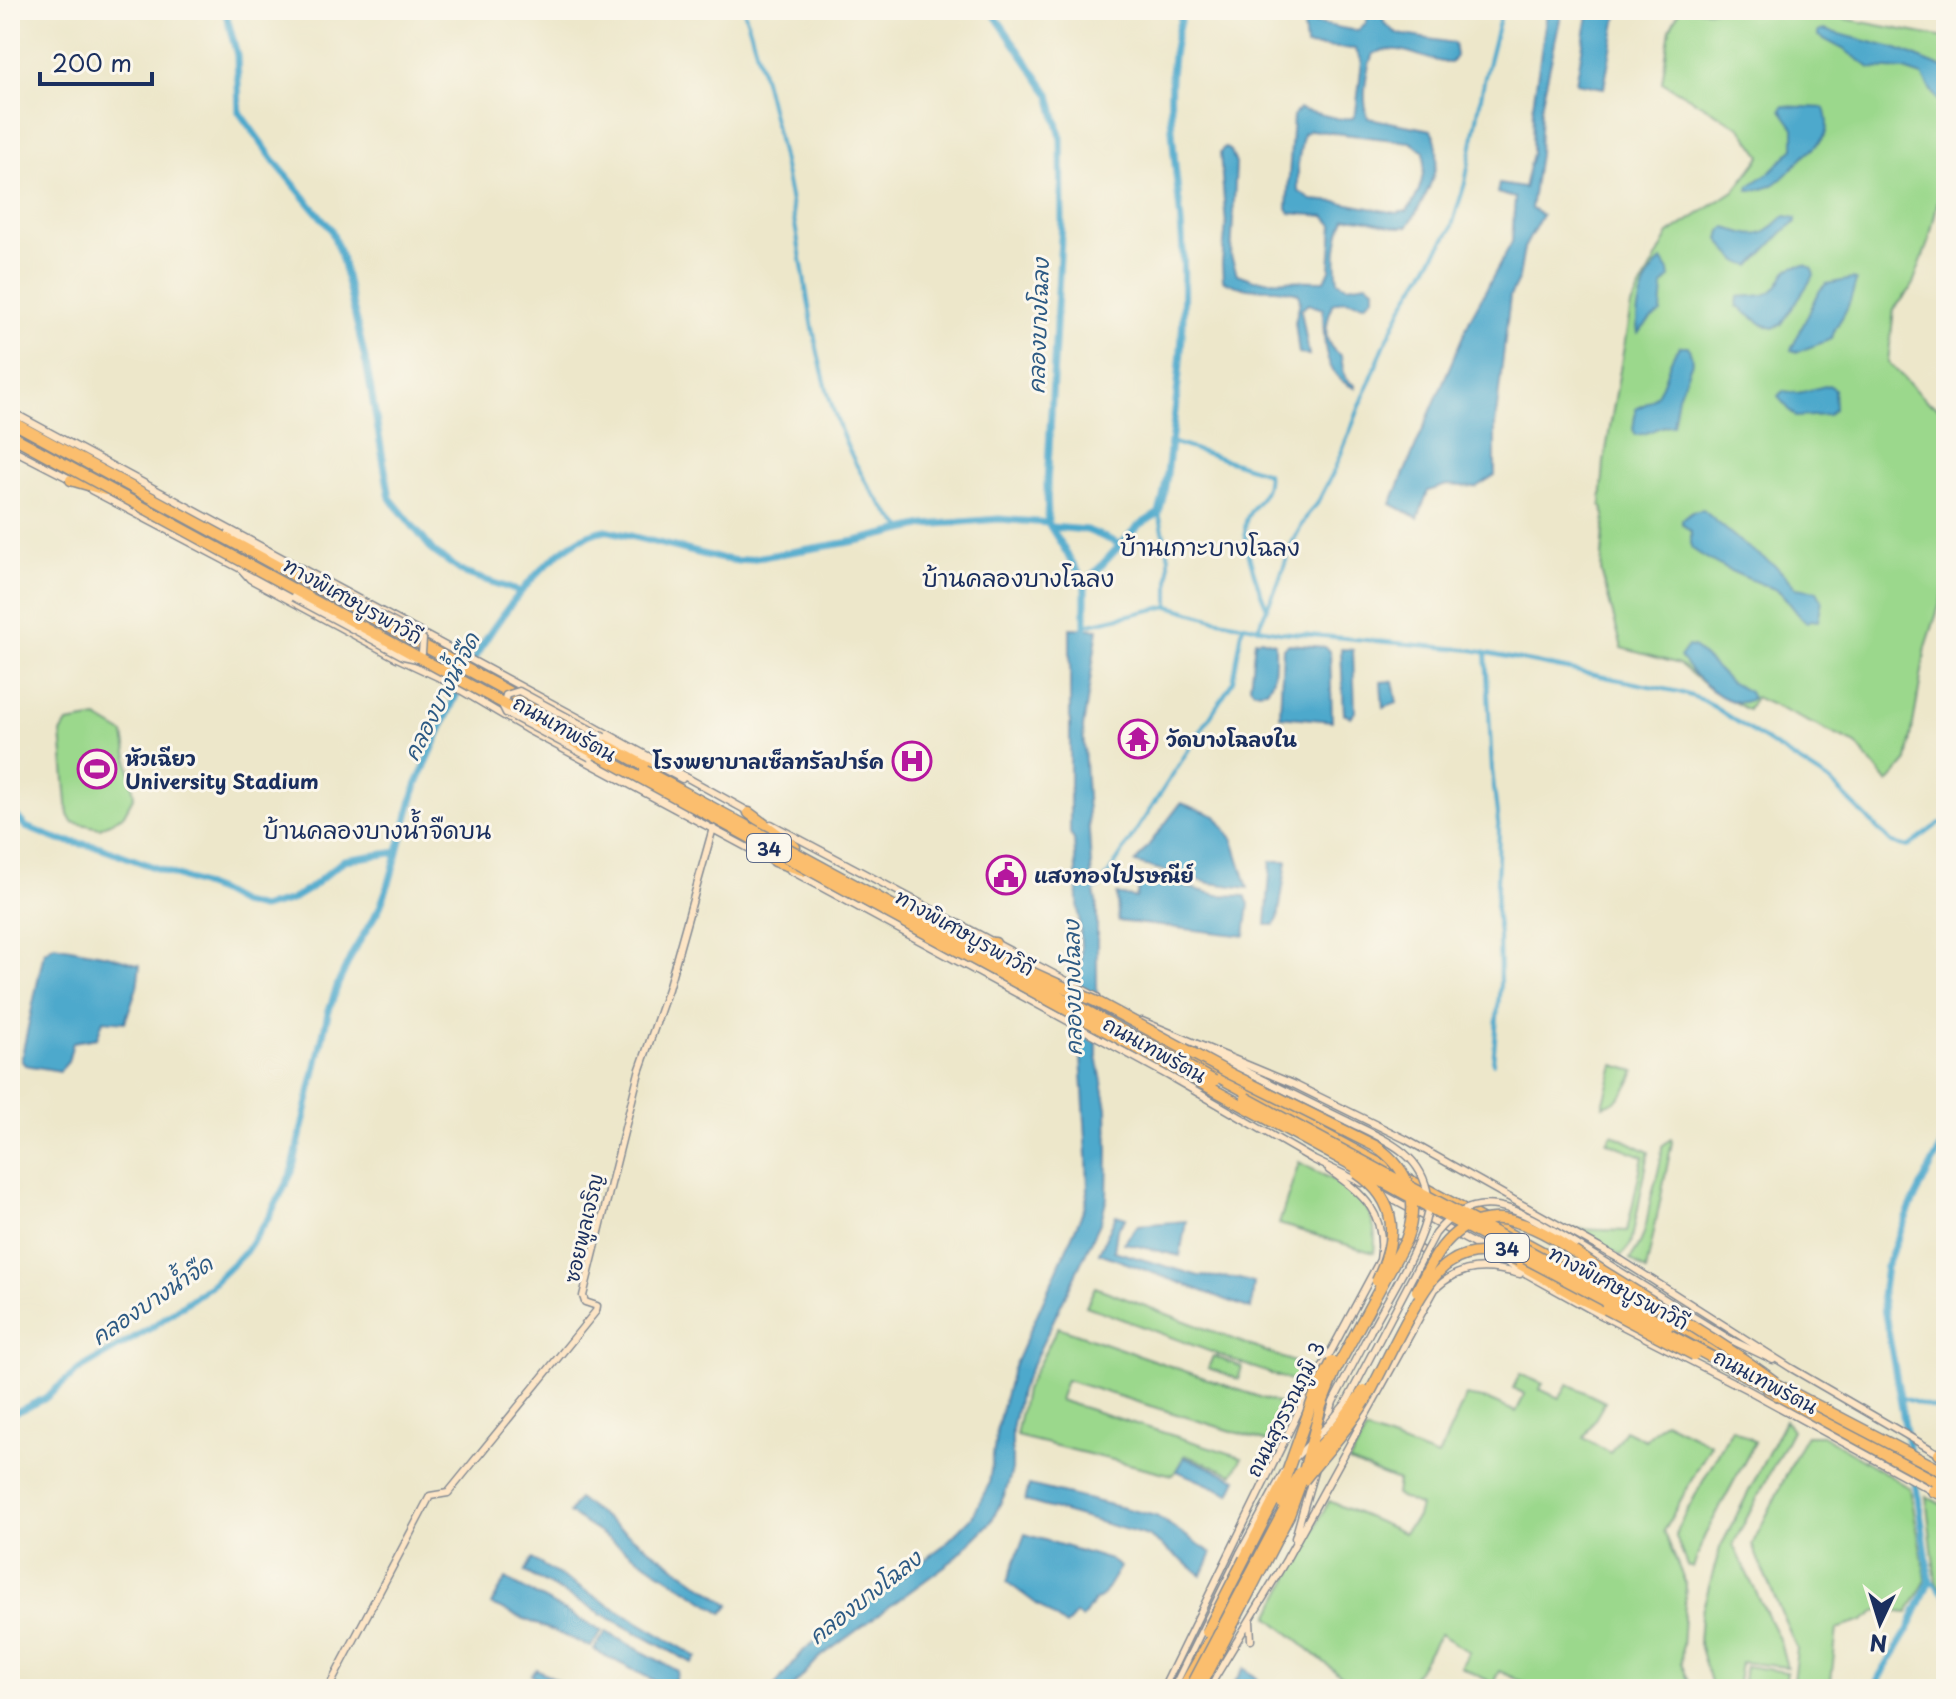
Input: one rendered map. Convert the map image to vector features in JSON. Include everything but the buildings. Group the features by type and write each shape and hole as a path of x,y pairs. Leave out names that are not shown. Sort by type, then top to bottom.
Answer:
{"highway":[{"name":"ถนนเทพรัตน","path":"10,421 482,672 795,847 1946,1471"},
{"name":"ทางพิเศษบูรพาวิถี","path":"10,428 979,956"},
{"name":"ถนนเทพรัตน","path":"10,437 473,692 819,875 1907,1466 1929,1485 1946,1484"},
{"name":"ทางพิเศษบูรพาวิถี","path":"10,437 1420,1194 1946,1484"},
{"path":"72,453 115,469"},
{"path":"71,480 111,491"},
{"path":"749,813 795,847"},
{"path":"774,861 819,875"},
{"path":"970,942 995,943"},
{"path":"979,956 1062,1013 1357,1173 1376,1189 1389,1213 1391,1243 1383,1268 1318,1389 1284,1481 1207,1632 1186,1687"},
{"path":"979,956 1022,966 1377,1147 1393,1159 1412,1191 1412,1218 1406,1240 1331,1381 1289,1515 1200,1689"},
{"path":"1186,1687 1301,1471 1365,1388 1438,1252 1451,1237 1469,1225 1479,1221 1506,1220 1537,1231 1719,1342 1778,1389"},
{"path":"1186,1687 1284,1509 1363,1404 1434,1276 1450,1261 1477,1253 1500,1254 1537,1267 1679,1348 1778,1389"},
{"name":"ทางพิเศษบูรพาวิถี","path":"1778,1389 1946,1471"},
{"path":"1929,1485 1946,1497"}],"main road":[{"name":"ถนนเทพรัตน","path":"10,411 452,656"},
{"name":"ถนนเทพรัตน","path":"10,448 241,569 250,579 397,658 442,675"},
{"path":"185,507 418,635 423,639 422,653 417,659 403,656 241,569"},
{"name":"ถนนเทพรัตน","path":"482,672 1106,1002 1180,1038 1293,1084 1389,1131 1621,1260 1780,1362 1944,1457"},
{"path":"723,832 506,713 503,707 506,695 519,691 725,800"},
{"name":"ถนนเทพรัตน","path":"473,692 526,729 723,832 1314,1160 1367,1185 1531,1277 1909,1478 1929,1485"},
{"name":"ซอยพูลเจริญ","path":"328,1689 430,1496 448,1493 596,1311 597,1306 585,1302 583,1296 617,1152 643,1055 668,989 713,828"},
{"path":"1180,1038 1393,1144 1410,1156 1423,1176 1428,1199 1421,1233 1333,1402 1305,1511 1286,1560"},
{"path":"1314,1160 1355,1189 1372,1208 1382,1235 1380,1260"},
{"path":"1173,1689 1276,1483 1290,1463 1346,1403 1428,1246 1446,1221 1472,1208 1499,1205 1525,1213 1729,1339 1765,1358 1780,1362"},
{"path":"1208,1689 1286,1560 1435,1289 1441,1272 1440,1265 1401,1242 1392,1245 1380,1260"},
{"name":"ถนนสุวรรณภูมิ 3","path":"1163,1689 1301,1407 1380,1260"},
{"path":"1435,1289 1452,1275 1475,1267 1496,1268 1531,1277"},
{"path":"1250,1621 1251,1640"}],"green space":[{"path":"1680,10 1799,10 1945,38 1946,180 1911,289 1894,309 1888,362 1926,401 1946,411 1946,569 1943,594 1926,647 1907,761 1888,783 1856,744 1755,697 1748,710 1711,690 1679,664 1622,648 1601,571 1605,515 1601,504 1604,462 1631,306 1669,234 1735,190 1761,156 1741,128 1662,82 1670,29"},
{"name":"หัวเฉียว University Stadium","path":"97,718 124,734 134,796 123,816 100,828 72,822 68,815 61,733 67,723"},
{"path":"1614,1065 1635,1071 1624,1093 1603,1106"},
{"path":"1612,1134 1649,1152 1631,1244 1621,1256 1574,1229 1627,1231 1643,1156 1607,1142"},
{"path":"1671,1139 1646,1271 1630,1259 1645,1230 1662,1146"},
{"path":"1299,1162 1343,1186 1365,1206 1375,1234 1374,1253 1279,1224"},
{"path":"1095,1287 1315,1370 1307,1387 1086,1306"},
{"path":"1058,1327 1294,1409 1274,1444 1066,1380 1059,1400 1242,1457 1233,1474 1185,1455 1173,1475 1016,1436 1025,1390"},
{"path":"1213,1356 1242,1367 1238,1379 1208,1368"},
{"path":"1520,1374 1543,1384 1539,1389 1559,1398 1568,1384 1605,1402 1584,1438 1610,1453 1625,1430 1645,1440 1664,1421 1711,1444 1664,1531 1686,1585 1681,1663 1692,1689 1540,1689 1499,1671 1493,1683 1461,1667 1469,1652 1440,1634 1406,1689 1357,1689 1269,1617 1329,1501 1404,1533 1417,1517 1420,1506 1396,1495 1398,1481 1349,1462 1366,1431 1438,1457 1466,1396 1488,1400 1516,1412 1525,1394 1513,1388"},
{"path":"1785,1420 1792,1430 1733,1545 1779,1639 1787,1667 1741,1662 1737,1689 1712,1689 1699,1644 1701,1615 1720,1548"},
{"path":"1732,1428 1755,1442 1704,1537 1693,1568 1687,1566 1676,1537 1677,1529"},
{"path":"1806,1435 1822,1435 1910,1488 1926,1580 1908,1613 1878,1610 1863,1621 1837,1629 1830,1689 1792,1689 1797,1649 1752,1545"},
{"path":"1926,1496 1946,1507 1946,1593 1936,1582"},
{"path":"1745,1666 1787,1672 1784,1689 1742,1689"}],"water":[{"path":"1370,10 1382,10 1384,23 1398,34 1454,43 1456,56 1451,63 1394,50 1373,54 1370,61 1365,94 1368,118 1431,130 1437,154 1432,180 1408,226 1353,218 1345,219 1342,226 1337,250 1338,281 1347,286 1367,283 1374,288 1374,296 1365,304 1344,300 1332,304 1328,320 1327,340 1341,356 1345,377 1355,388 1336,375 1330,365 1325,344 1323,309 1308,304 1301,310 1309,355 1299,354 1295,322 1300,301 1298,293 1241,287 1223,280 1226,224 1220,153 1224,147 1231,151 1236,164 1231,256 1237,274 1254,280 1325,281 1330,270 1333,225 1325,216 1290,213 1287,208 1293,116 1299,109 1340,119 1353,118 1362,61 1355,49 1306,46 1304,26 1310,22 1357,31 1366,23","holes":["1310,130 1410,142 1424,151 1424,159 1419,191 1407,211 1396,213 1312,200 1298,191 1303,134"]},
{"path":"1542,10 1562,10 1541,107 1539,153 1531,209 1542,215 1524,248 1519,278 1510,296 1495,426 1495,475 1476,487 1447,485 1428,491 1418,518 1391,504 1471,317 1512,242 1515,198 1497,193 1499,184 1524,188 1532,153 1533,105 1547,12"},
{"path":"1589,10 1618,10 1604,88 1576,83"},
{"path":"1824,30 1897,49 1946,69 1946,100 1937,100 1922,76 1904,70 1871,68 1818,36 1818,32"},
{"path":"1783,106 1824,108 1826,134 1778,182 1766,188 1748,190 1794,148 1794,128 1781,110"},
{"path":"1785,216 1796,218 1796,222 1751,266 1736,259 1719,239 1725,228 1753,235 1764,233"},
{"path":"1662,260 1670,278 1663,286 1661,313 1638,333 1642,294 1650,275"},
{"path":"1805,265 1812,268 1814,275 1781,325 1773,328 1762,324 1737,306 1738,297 1767,294 1776,288 1787,271"},
{"path":"1856,281 1851,298 1832,339 1797,352 1791,350 1820,290 1826,284"},
{"path":"1680,346 1688,346 1693,360 1678,396 1673,425 1636,435 1633,429 1636,409 1658,393"},
{"path":"1829,385 1834,389 1835,408 1828,415 1796,417 1778,397 1783,391 1798,393"},
{"path":"1703,510 1743,544 1777,567 1796,588 1817,591 1822,600 1818,621 1810,620 1807,623 1777,590 1722,567 1691,548 1691,532 1682,520 1692,512"},
{"path":"1070,628 1098,629 1083,728 1092,883 1097,905 1097,1056 1107,1108 1107,1197 1101,1221 1020,1390 1012,1430 1012,1470 1005,1494 991,1522 953,1560 819,1658 791,1689 772,1689 805,1649 944,1545 972,1517 989,1484 997,1428 1011,1373 1084,1209 1088,1192 1080,1040 1081,945 1074,840 1070,833"},
{"path":"1255,640 1275,643 1275,668 1267,690 1254,691 1250,686"},
{"path":"1289,644 1325,647 1330,651 1332,721 1280,716 1283,648"},
{"path":"1688,646 1694,647 1730,682 1749,692 1752,698 1743,702 1733,701 1713,691 1680,657"},
{"path":"1341,649 1353,650 1355,712 1351,717 1344,714"},
{"path":"1393,681 1397,703 1383,708 1381,682"},
{"path":"1181,803 1216,816 1233,840 1248,888 1210,883 1135,863"},
{"path":"1271,861 1287,861 1278,919 1274,925 1266,925"},
{"path":"1142,875 1217,895 1245,896 1249,904 1245,936 1118,921 1117,894 1136,898"},
{"path":"54,945 108,955 140,965 137,987 125,1022 103,1020 97,1038 73,1042 68,1062 60,1071 25,1065 21,1060 44,952"},
{"path":"1116,1215 1126,1218 1117,1230 1114,1251 1199,1276 1236,1278 1254,1283 1251,1309 1099,1253"},
{"path":"1186,1221 1180,1256 1124,1243 1138,1225"},
{"path":"1185,1457 1237,1479 1230,1494 1177,1471"},
{"path":"1029,1485 1156,1516 1212,1553 1202,1575 1148,1536 1025,1501"},
{"path":"578,1499 730,1605 723,1613 569,1513"},
{"path":"1025,1534 1110,1560 1120,1567 1101,1598 1094,1601 1082,1619 1076,1614 1066,1626 1007,1582"},
{"path":"532,1559 697,1657 692,1663 525,1572"},
{"path":"506,1579 602,1631 591,1647 491,1605"},
{"path":"606,1632 678,1671 671,1689 594,1650"},
{"path":"1244,1668 1257,1678 1258,1683 1253,1689 1230,1689"},
{"path":"536,1669 576,1689 556,1689 531,1675"}],"waterway":[{"path":"225,10 237,55 239,112 275,162 331,229 342,259 367,368 390,498 434,552 464,573 521,592"},
{"path":"744,10 780,147 827,390 856,465 878,499 905,530"},
{"name":"คลองบางโฉลง","path":"991,10 1050,95 1061,138 1062,221 1047,484 1048,523 1085,583 1085,636"},
{"path":"1085,583 1138,526 1159,513 1166,484 1183,322 1183,253 1171,99 1176,39 1184,10"},
{"path":"1258,628 1292,543 1334,471 1404,304 1451,229 1465,183 1484,81 1502,10"},
{"path":"1171,442 1267,473 1264,492 1245,526 1251,563 1267,608"},
{"path":"1159,513 1169,557 1169,606"},
{"name":"คลองบางน้ำจืด","path":"471,665 510,605 547,564 586,536 606,530 738,561 856,541 925,525 999,519 1048,523"},
{"path":"1051,527 1087,530 1122,545"},
{"path":"1085,625 1169,606 1280,632 1472,650 1679,692 1703,700 1832,783 1892,843 1908,847 1940,823 1946,823"},
{"path":"1090,891 1100,887 1233,681 1243,625"},
{"path":"1486,653 1492,770 1499,831 1496,910 1500,984 1493,1063"},
{"name":"คลองบางน้ำจืด","path":"10,1415 44,1399 80,1369 149,1329 210,1286 245,1252 269,1217 292,1172 328,1013 338,984 380,907 416,786 460,686"},
{"path":"10,809 26,827 59,840 100,847 218,891 240,903 261,908 289,901 344,860 398,852"},
{"path":"1917,1493 1882,1297 1886,1267 1911,1206 1942,1145 1946,1109"},
{"path":"1902,1398 1946,1412"},
{"path":"1918,1497 1930,1582"},
{"path":"1931,1580 1946,1598"},
{"path":"1876,1689 1928,1585"}],"place":[{"name":"วัดบางโฉลงใน","path":"1138,739"},
{"name":"โรงพยาบาลเซ็ลทรัลปาร์ค","path":"912,761"},
{"name":"หัวเฉียว University Stadium","path":"97,769"},
{"name":"แสงทองไปรษณีย์","path":"1006,875"}],"district":[{"name":"บ้านเกาะบางโฉลง","path":"1210,546"},
{"name":"บ้านคลองบางโฉลง","path":"1018,577"},
{"name":"บ้านคลองบางน้ำจืดบน","path":"377,829"}]}
